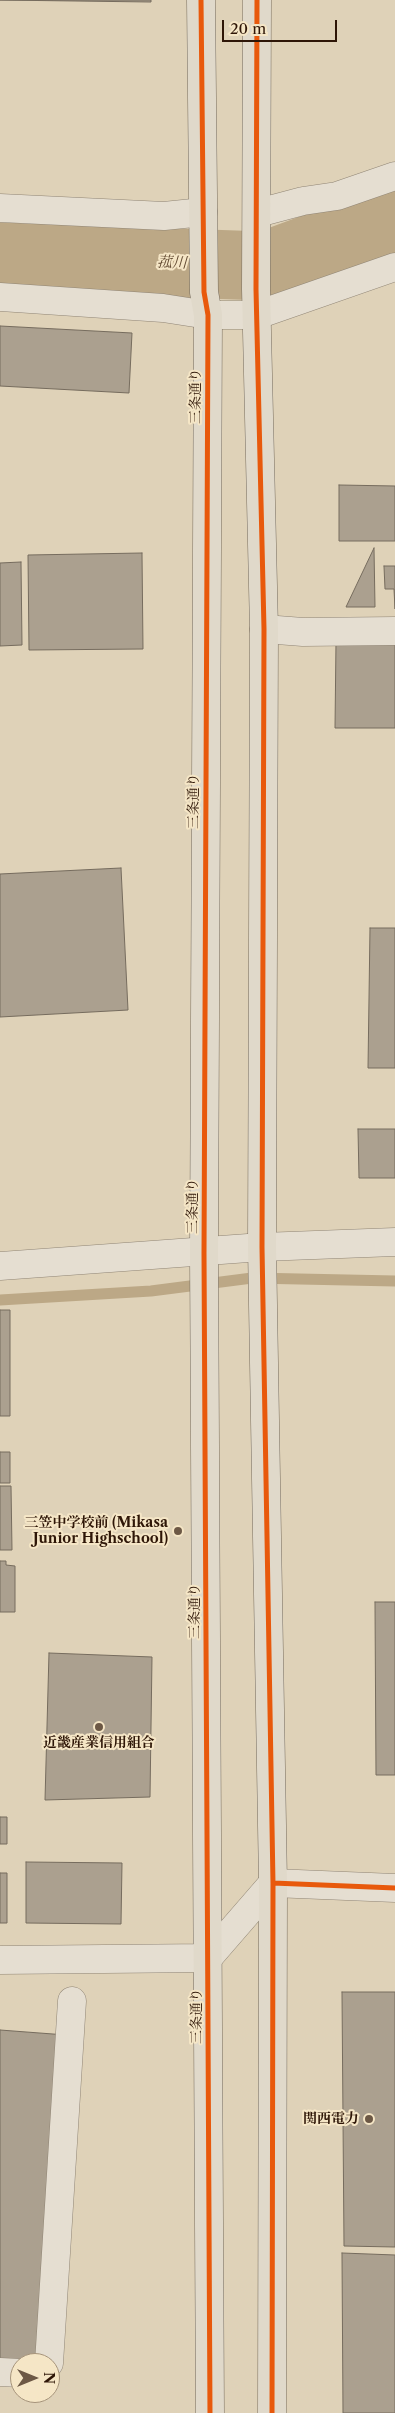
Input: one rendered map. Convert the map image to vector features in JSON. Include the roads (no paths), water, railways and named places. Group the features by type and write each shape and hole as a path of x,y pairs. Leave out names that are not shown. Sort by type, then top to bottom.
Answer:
{"main road":[{"name":"三条通り","path":"201,0 203,218 206,304 204,1252 210,2413"},
{"path":"257,0 258,220 256,302 264,629 262,1247 273,1883 272,2413"}],"street":[{"path":"258,220 303,201 337,196 395,176"},
{"path":"0,208 203,218"},
{"path":"0,297 163,308 256,302 395,267"},
{"path":"264,629 303,632 395,631"},
{"path":"0,1266 262,1247 395,1242"},
{"path":"0,1960 208,1958 273,1883 395,1888"},
{"path":"50,2353 72,2001"}],"waterway":[{"name":"菰川","path":"0,257 265,266 395,218"},
{"path":"0,1300 151,1291 252,1278 395,1281"}],"place":[{"name":"三笠中学校前 (Mikasa Junior Highschool)","path":"178,1531"},
{"name":"近畿産業信用組合","path":"99,1727"},
{"name":"関西電力","path":"369,2119"}]}
